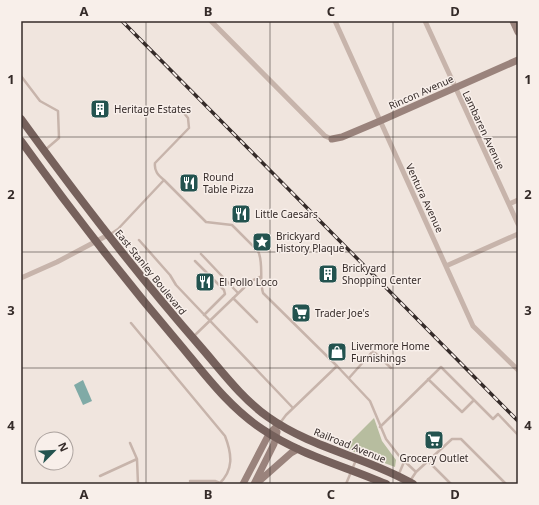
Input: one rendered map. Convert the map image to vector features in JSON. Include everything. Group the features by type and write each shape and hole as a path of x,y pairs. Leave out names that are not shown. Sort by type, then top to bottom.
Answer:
{"main road":[{"name":"East Stanley Boulevard","path":"21,119 108,235 165,307 250,404 279,424"},
{"path":"21,141 95,241 153,314 234,407 273,436 298,449 386,484"},
{"name":"Railroad Avenue","path":"279,424 319,445 357,459 411,483"}],"street":[{"path":"211,21 325,136 332,139"},
{"name":"Ventura Avenue","path":"335,21 473,326 518,370"},
{"name":"Lambaren Avenue","path":"425,21 518,224"},
{"path":"513,21 518,32"},
{"name":"Rincon Avenue","path":"332,139 342,137 380,121 518,60"},
{"path":"509,204 518,200"},
{"path":"446,266 518,234"},
{"path":"21,278 57,262 108,235"},
{"path":"243,484 279,424"},
{"path":"255,484 273,436"},
{"path":"255,484 291,453 298,449"}],"lane":[{"path":"21,76 40,101 58,111 59,138 44,150"},
{"path":"183,112 188,118 189,128 155,163 154,168 156,173 202,220 211,224 232,225 258,251 260,256 260,277 263,293 349,378 370,401 386,439 404,462 416,472"},
{"path":"108,235 118,229 164,180"},
{"path":"139,240 170,275 176,285 293,408"},
{"path":"201,254 238,293"},
{"path":"195,261 224,290 225,294 204,315"},
{"path":"192,338 251,281 260,277"},
{"path":"233,298 257,322"},
{"path":"131,323 226,436 230,449 230,469 220,484 215,481 190,481"},
{"path":"349,378 373,351 391,368"},
{"path":"279,424 293,408 337,366"},
{"path":"380,427 441,367 493,419 498,414 518,435"},
{"path":"428,379 462,412 474,400"},
{"path":"411,483 416,472 452,439 456,438 461,440 506,484"},
{"path":"130,443 137,459 138,484"},
{"path":"100,476 137,459"},
{"path":"348,484 357,459"},
{"path":"428,461 451,484"},
{"path":"398,476 404,462"}],"green space":[{"path":"374,418 382,441 396,460 395,467 344,448"}],"water":[{"path":"83,380 92,401 83,405 74,385"}],"railway":[{"path":"122,21 518,421"}],"place":[{"name":"Heritage Estates","path":"100,109"},
{"name":"Round Table Pizza","path":"189,183"},
{"name":"Little Caesars","path":"241,214"},
{"name":"Brickyard History Plaque","path":"262,242"},
{"name":"Brickyard Shopping Center","path":"328,274"},
{"name":"El Pollo Loco","path":"205,282"},
{"name":"Trader Joe's","path":"301,313"},
{"name":"Livermore Home Furnishings","path":"337,352"},
{"name":"Grocery Outlet","path":"434,440"}]}
